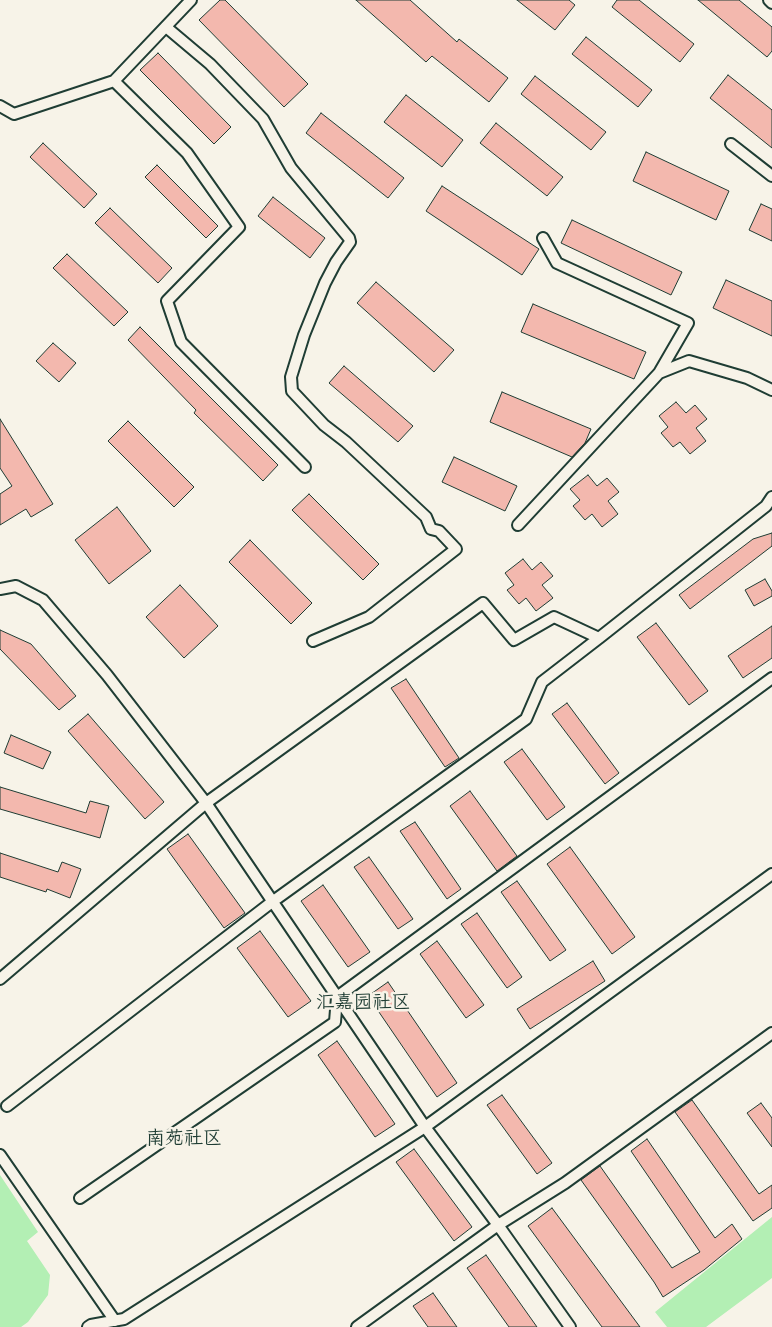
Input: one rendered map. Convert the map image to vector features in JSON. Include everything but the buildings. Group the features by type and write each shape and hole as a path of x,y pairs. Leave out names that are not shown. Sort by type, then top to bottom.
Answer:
{"street":[{"path":"0,106 14,114 114,82 191,0"},
{"path":"769,0 772,3"},
{"path":"166,27 210,64 263,119 290,168 349,238 350,242 336,262 325,283 304,335 291,377 292,391 324,425 346,442 426,517 430,529 440,531 456,549 369,617 313,642"},
{"path":"114,82 187,153 239,227 167,301 181,342 305,467"},
{"path":"731,144 772,176"},
{"path":"518,526 659,373 688,323 557,263 543,238"},
{"path":"659,373 688,361 747,378 772,390"},
{"path":"7,1106 272,902 526,718 542,682 766,506 772,497"},
{"path":"0,589 16,586 44,600 107,675 206,803 425,1127 498,1225 570,1327"},
{"path":"0,979 206,803 483,603 514,640 554,617 599,638"},
{"path":"80,1198 335,1022 337,997 772,678"},
{"path":"88,1327 124,1319 425,1127 772,874"},
{"path":"358,1327 498,1225 565,1183 772,1033"},
{"path":"0,1155 115,1321"}],"green space":[{"path":"0,1175 38,1232 27,1241 50,1275 48,1295 28,1322 21,1327 0,1327"},
{"path":"772,1217 772,1278 706,1327 667,1327 655,1312"}],"district":[{"name":"汇嘉园社区","path":"363,1003"},
{"name":"南苑社区","path":"184,1139"}]}
